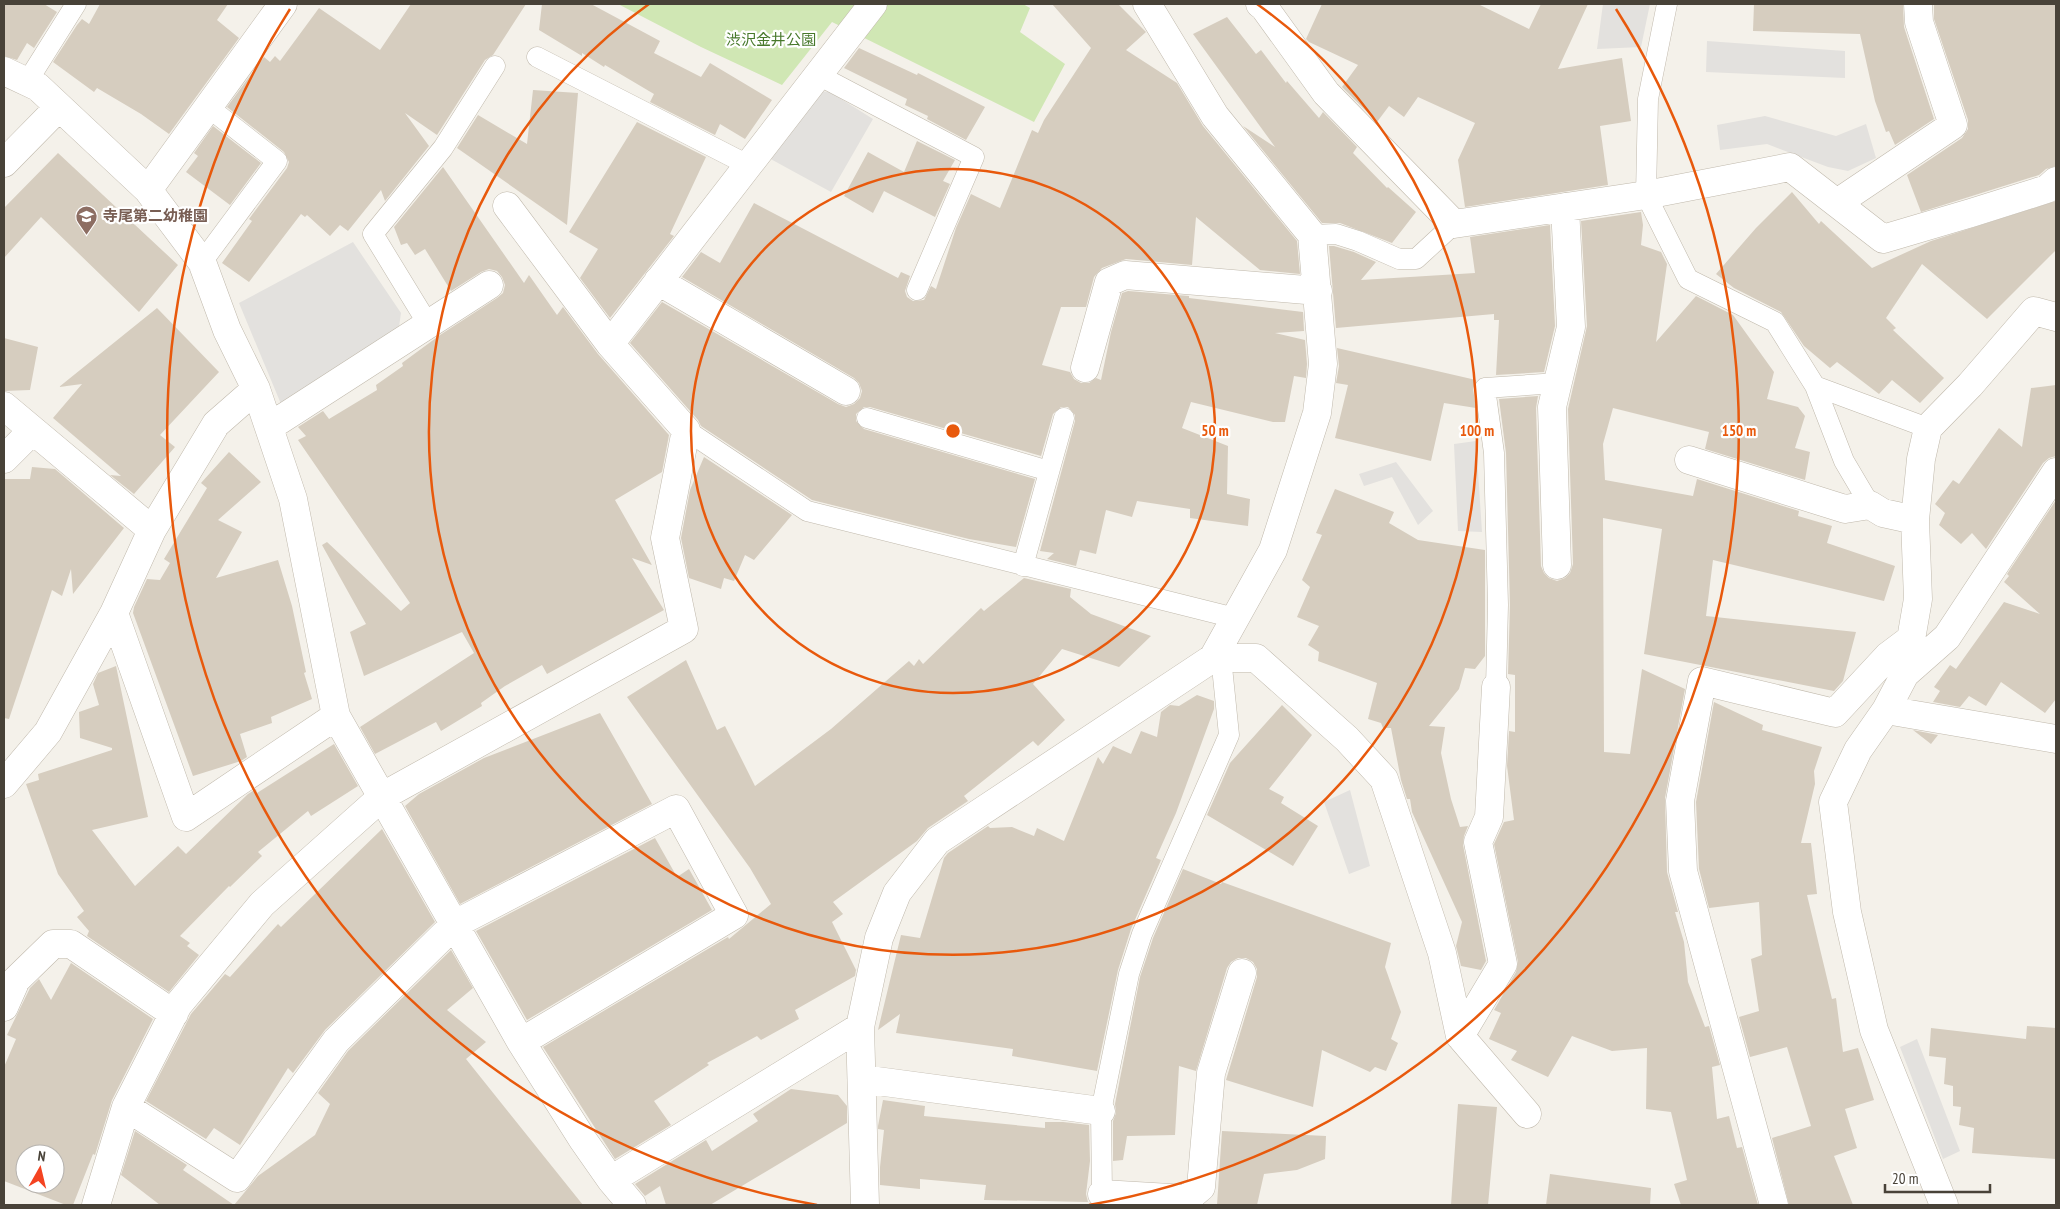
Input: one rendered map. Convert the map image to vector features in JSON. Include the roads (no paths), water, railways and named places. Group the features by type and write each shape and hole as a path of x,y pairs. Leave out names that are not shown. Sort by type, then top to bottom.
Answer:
{"street":[{"path":"148,190 283,4"},
{"path":"610,344 873,4"},
{"path":"865,1205 860,1027 879,938 897,893 938,841 1217,658 1235,618 1273,550 1317,413 1323,364 1312,235 1214,116 1147,4"},
{"path":"1260,4 1326,93 1454,224 1646,195 1790,167 1883,239 2047,189 2056,181"},
{"path":"1837,203 1953,125 1919,22 1918,4"},
{"path":"16,76 38,87 148,190 202,262 227,330 256,389 293,499 336,716 521,1042 611,1180 632,1205"},
{"path":"4,163 58,107"},
{"path":"96,1205 126,1107 178,1005 262,904 383,796 684,629 665,538 686,430 610,344 507,206"},
{"path":"1556,565 1552,407 1571,327 1565,207"},
{"path":"1085,368 1109,282 1126,275 1318,291"},
{"path":"658,281 846,391"},
{"path":"269,427 489,284"},
{"path":"1944,1205 1874,1030 1847,912 1833,802 1858,750 1886,710 1904,674 1918,599 1915,520 1921,459 1928,428 1970,385 2034,311 2056,317"},
{"path":"4,784 48,732 114,613 152,530 216,424 256,389"},
{"path":"4,406 152,530"},
{"path":"4,459 32,431"},
{"path":"1689,460 1845,509 1870,504 1884,513 1915,520"},
{"path":"1904,674 1947,637 2056,472"},
{"path":"114,613 186,817 336,716"},
{"path":"1774,1205 1683,871 1680,801 1702,681 1835,713 1888,656 1912,638"},
{"path":"1217,658 1256,658 1347,739 1384,779 1442,953 1460,1036 1527,1114"},
{"path":"1460,1036 1503,964 1478,842 1489,817 1496,687"},
{"path":"1886,710 2056,739"},
{"path":"126,1107 237,1178 336,1042 455,924 676,809 734,915 521,1042"},
{"path":"4,1007 16,980 53,944 71,944 174,1014"},
{"path":"1102,1194 1186,1202 1201,1187 1211,1073 1242,973"},
{"path":"611,1180 860,1027"},
{"path":"862,1079 1100,1111"}],"lane":[{"path":"16,76 76,4"},
{"path":"1667,4 1648,99 1646,195 1688,279 1776,322 1815,386 1844,462 1870,504"},
{"path":"537,56 748,165"},
{"path":"428,324 373,234 443,148 495,66"},
{"path":"818,75 974,157 917,290"},
{"path":"202,262 277,161 208,107"},
{"path":"1312,235 1336,234 1358,241 1399,259 1416,259 1454,224"},
{"path":"1496,687 1498,605 1494,453 1486,388 1558,382"},
{"path":"1815,386 1928,428"},
{"path":"867,418 1049,471"},
{"path":"1023,566 1064,418"},
{"path":"686,430 807,511 1235,618"},
{"path":"1102,1194 1100,1111 1129,974 1142,934 1229,735 1217,658"}],"place":[{"name":"寺尾第二幼稚園","path":"87,235"}],"park label":[{"name":"渋沢金井公園","path":"771,40"}]}
